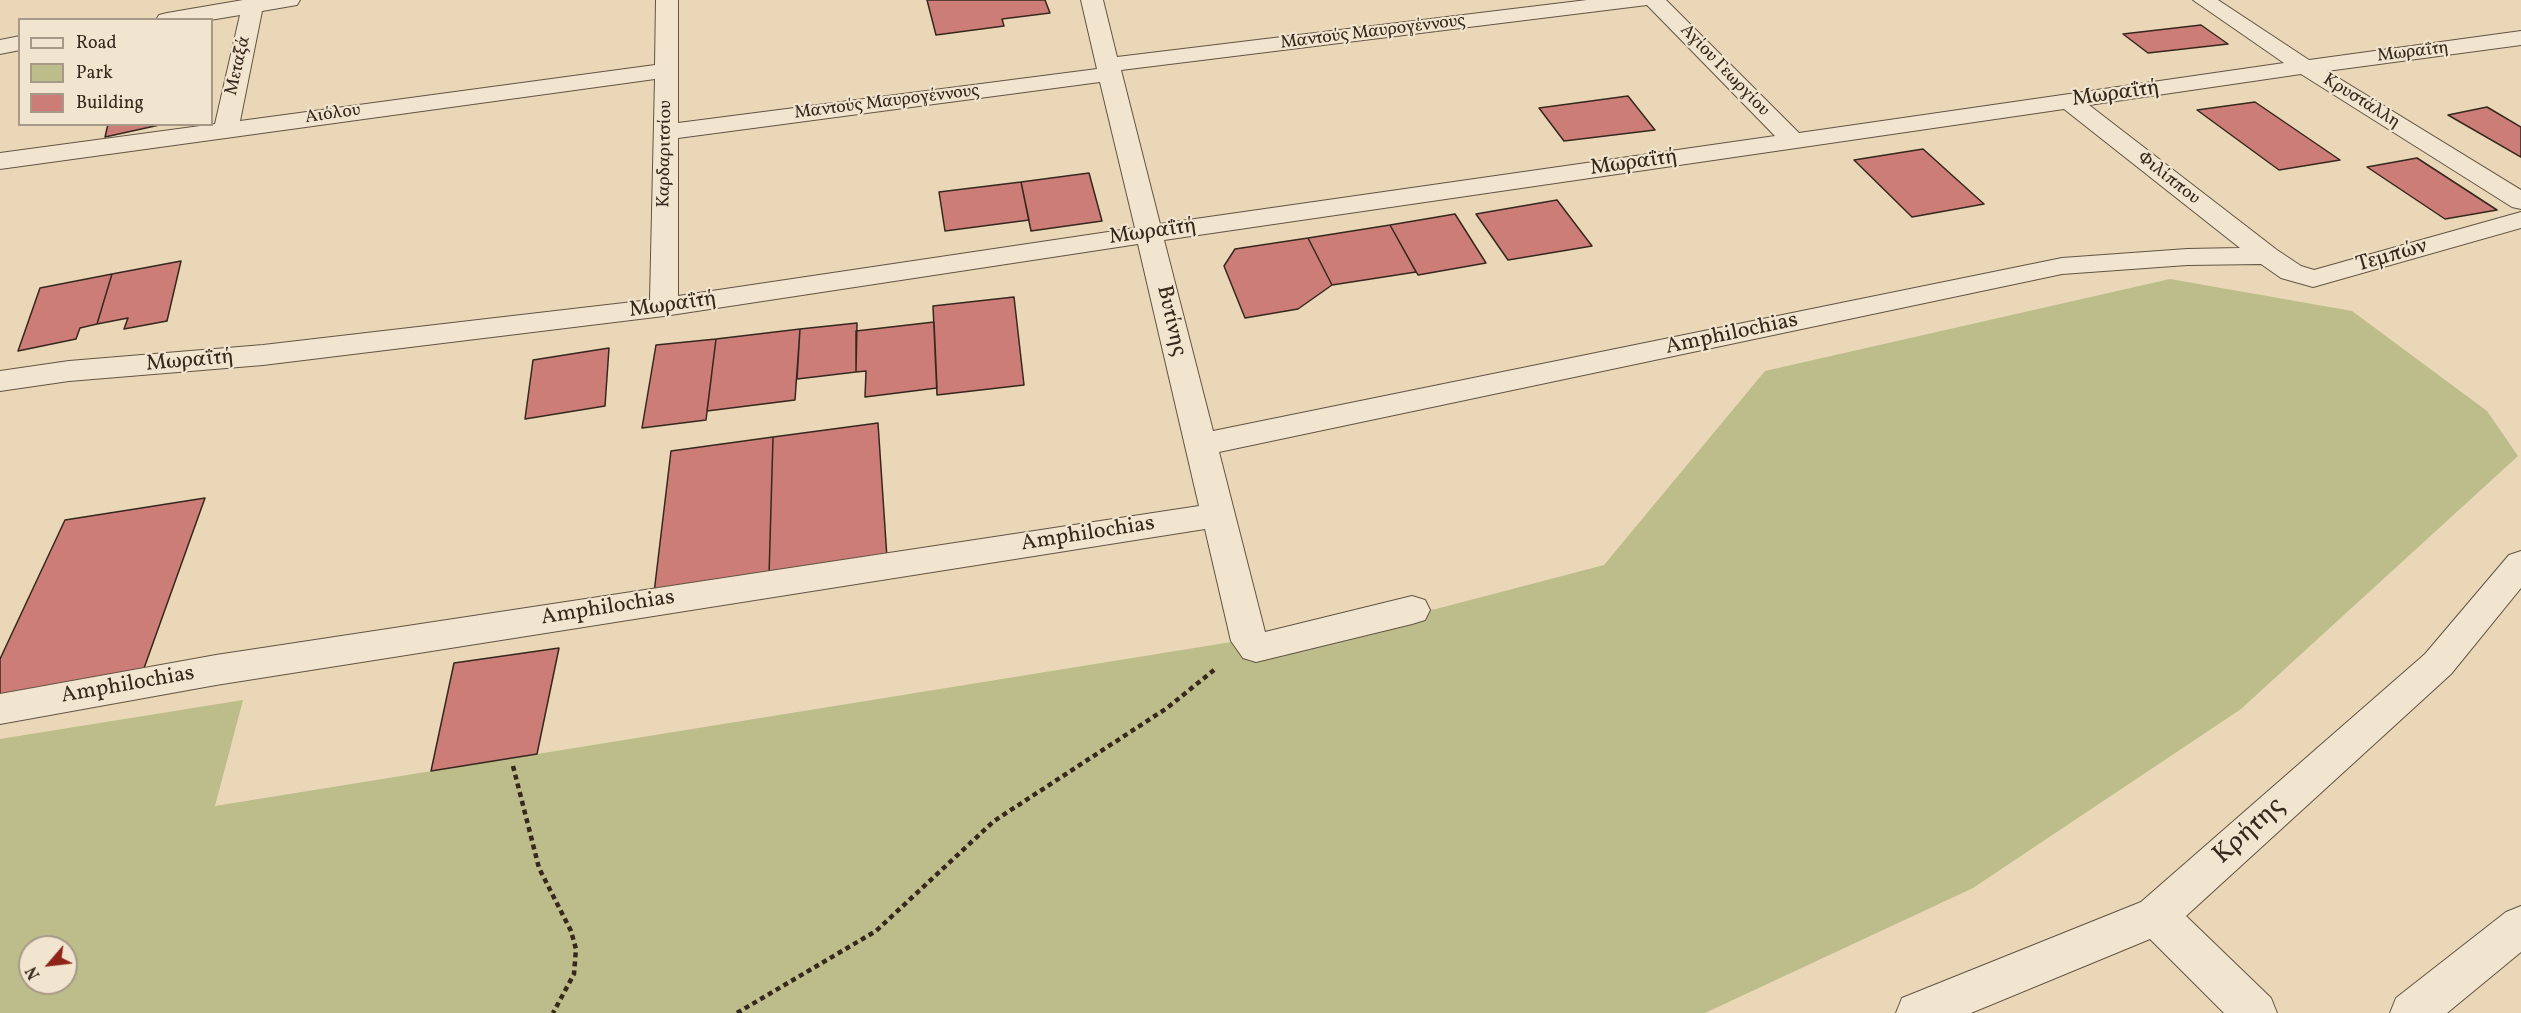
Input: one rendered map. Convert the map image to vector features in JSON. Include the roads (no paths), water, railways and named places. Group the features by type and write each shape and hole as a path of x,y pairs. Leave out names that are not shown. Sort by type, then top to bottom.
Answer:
{"street":[{"path":"176,18 254,3 289,0"},
{"name":"Καρδαριτσίου","path":"664,308 667,0"},
{"name":"Βυτίνης","path":"1092,0 1217,515 1261,643 1412,610"},
{"name":"Μαντούς Μαυρογέννους","path":"666,132 1108,70 1640,0"},
{"name":"Αγίου Γεωργίου","path":"1654,0 1793,141"},
{"name":"Κρυστάλλη","path":"2204,0 2520,205"},
{"name":"Μεταξά","path":"225,132 254,3"},
{"name":"Μωραΐτη","path":"2305,67 2521,38"},
{"path":"0,47 18,44"},
{"name":"Μωραΐτή","path":"0,381 69,371 309,350 664,308 1150,234 2305,67"},
{"name":"Αιόλου","path":"0,161 667,70"},
{"name":"Φιλίππου","path":"2070,102 2267,256"},
{"name":"Τεμπών","path":"2267,256 2291,272 2313,279 2520,205"},
{"name":"Amphilochias","path":"1200,445 2062,266 2187,257 2267,256"},
{"name":"Amphilochias","path":"0,710 216,670 1217,515"},
{"name":"Κρήτης","path":"1918,1013 2156,916 2438,664 2521,564"},
{"path":"2156,916 2255,1013"},
{"path":"2412,1013 2521,926"}]}
